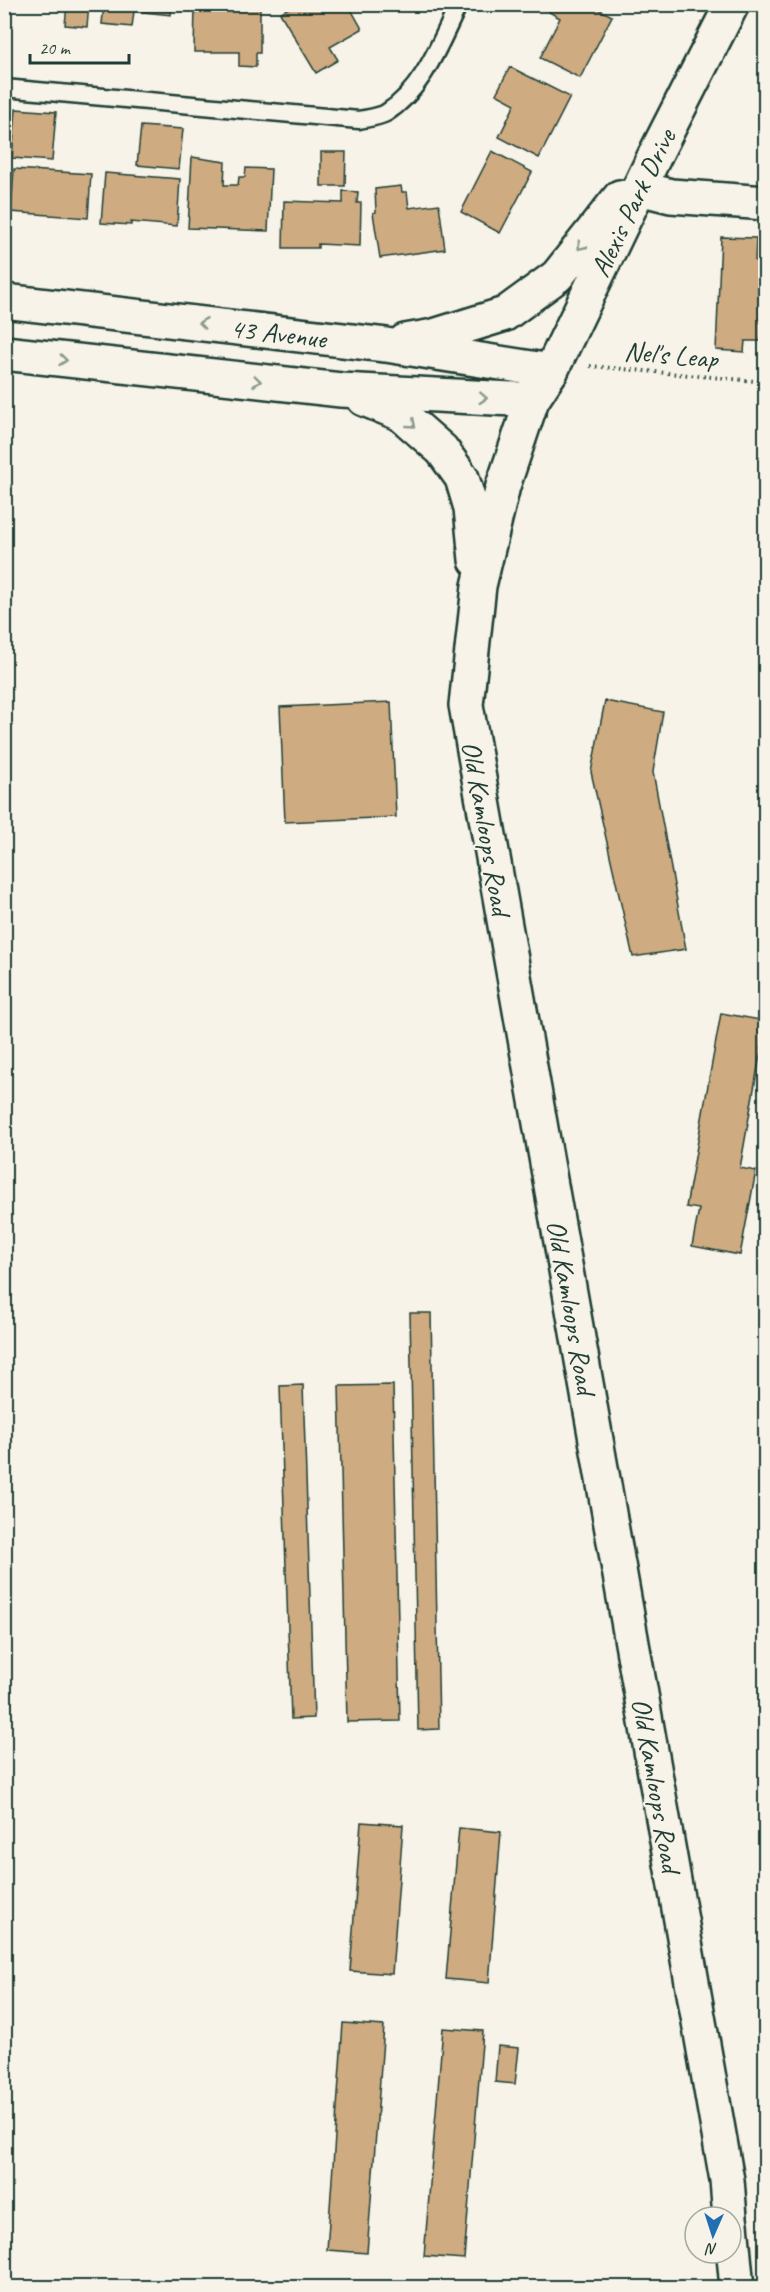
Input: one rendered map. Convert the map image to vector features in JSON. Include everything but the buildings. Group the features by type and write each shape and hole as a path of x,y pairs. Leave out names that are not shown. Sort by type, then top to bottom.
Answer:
{"street":[{"name":"Alexis Park Drive","path":"532,400 551,370 657,151 732,4"},
{"path":"386,345 434,336 505,314 557,276 657,151"},
{"path":"639,188 670,196 765,203"},
{"name":"43 Avenue","path":"4,301 386,345 551,370"},
{"name":"43 Avenue","path":"4,353 341,390 532,400"},
{"path":"341,390 401,414 449,459 462,478 471,508 479,585"},
{"name":"Old Kamloops Road","path":"532,400 502,486 479,585 466,705 727,2180 729,2205"},
{"path":"735,2265 737,2288"}],"lane":[{"path":"4,88 359,120 385,114 404,98 423,76 459,4"}],"path":[{"name":"Nel's Leap","path":"591,359 589,366 765,382"}]}
